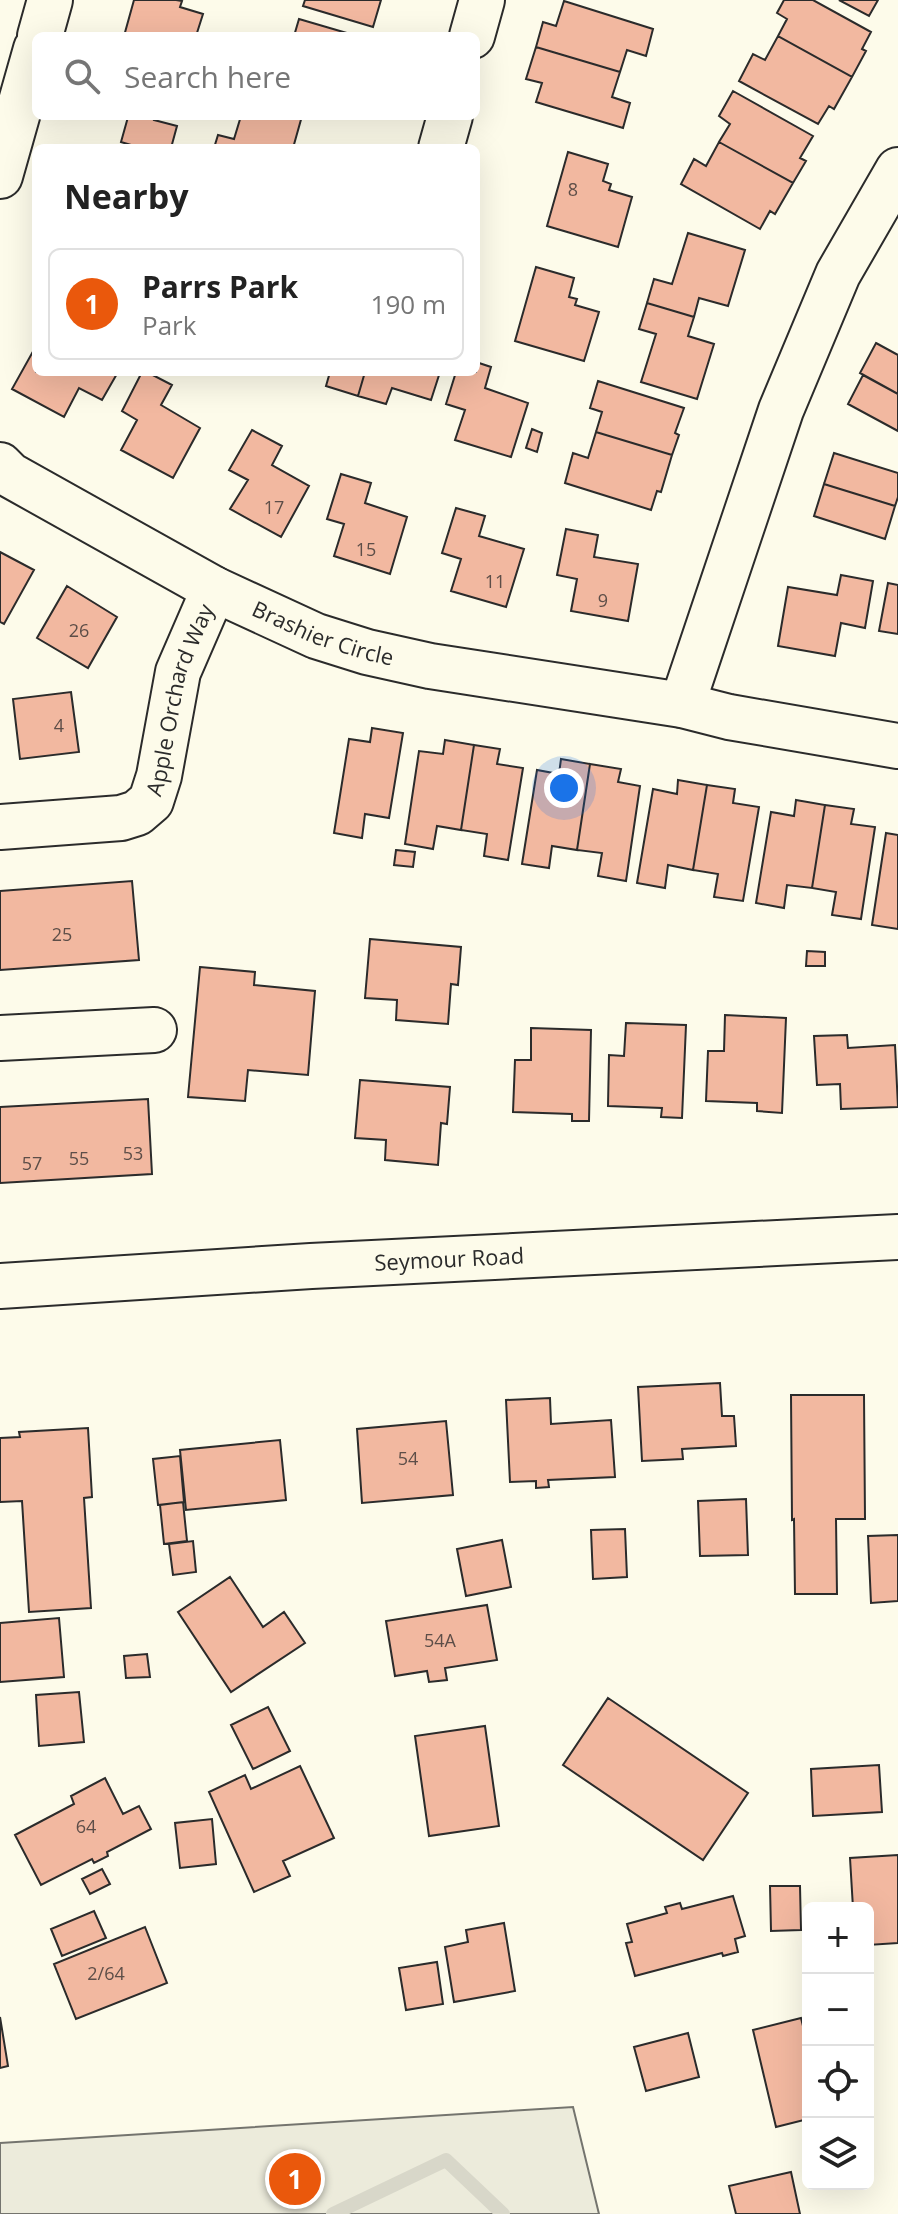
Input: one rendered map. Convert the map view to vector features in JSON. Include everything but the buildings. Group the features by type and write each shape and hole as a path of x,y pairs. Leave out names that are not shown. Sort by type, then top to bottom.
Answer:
{"street":[{"path":"41,32 50,0"},
{"path":"473,32 482,0"},
{"path":"0,176 32,63"},
{"path":"442,144 449,120"},
{"path":"682,705 781,410 838,274 898,170"},
{"name":"Brashier Circle","path":"0,465 10,475 214,589 316,636 367,652 430,666 682,705 729,717 898,746"},
{"name":"Apple Orchard Way","path":"0,827 121,818 137,813 151,801 159,776 178,672 214,589"},
{"path":"0,1038 154,1030"},
{"name":"Seymour Road","path":"0,1286 311,1266 898,1237"}],"shaded area":[{"path":"573,2107 599,2214 0,2214 0,2143"}],"waterway":[{"path":"333,2214 446,2160 503,2214"}],"place":[{"name":"Parrs Park","path":"295,2179"}]}
